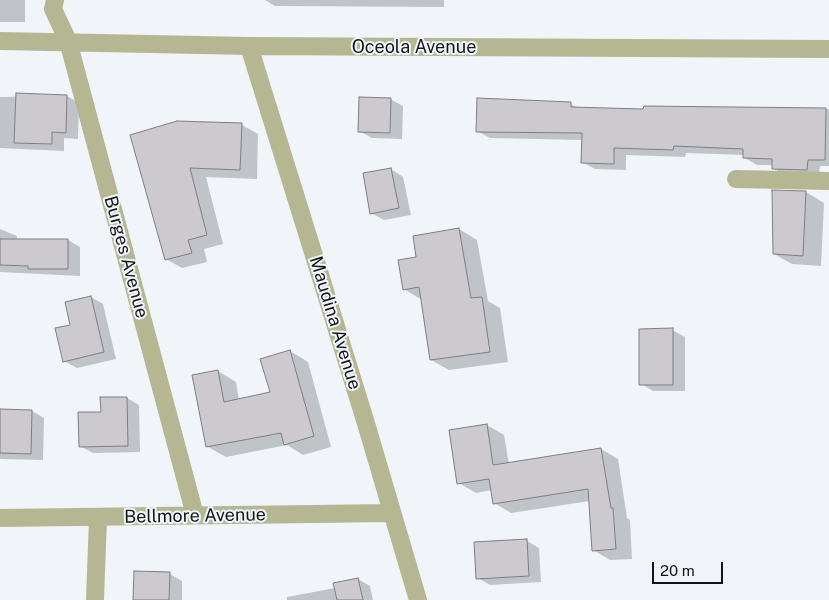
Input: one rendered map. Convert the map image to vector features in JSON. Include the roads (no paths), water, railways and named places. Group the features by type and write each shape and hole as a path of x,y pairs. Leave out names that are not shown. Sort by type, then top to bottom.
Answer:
{"street":[{"name":"Burges Avenue","path":"55,0 53,9 68,41 195,515"},
{"name":"Oceola Avenue","path":"0,41 249,46 829,49"},
{"name":"Maudina Avenue","path":"249,46 366,420 391,513 418,600"},
{"path":"736,179 829,181"},
{"name":"Bellmore Avenue","path":"0,518 391,513"},
{"path":"95,600 98,518"}]}
